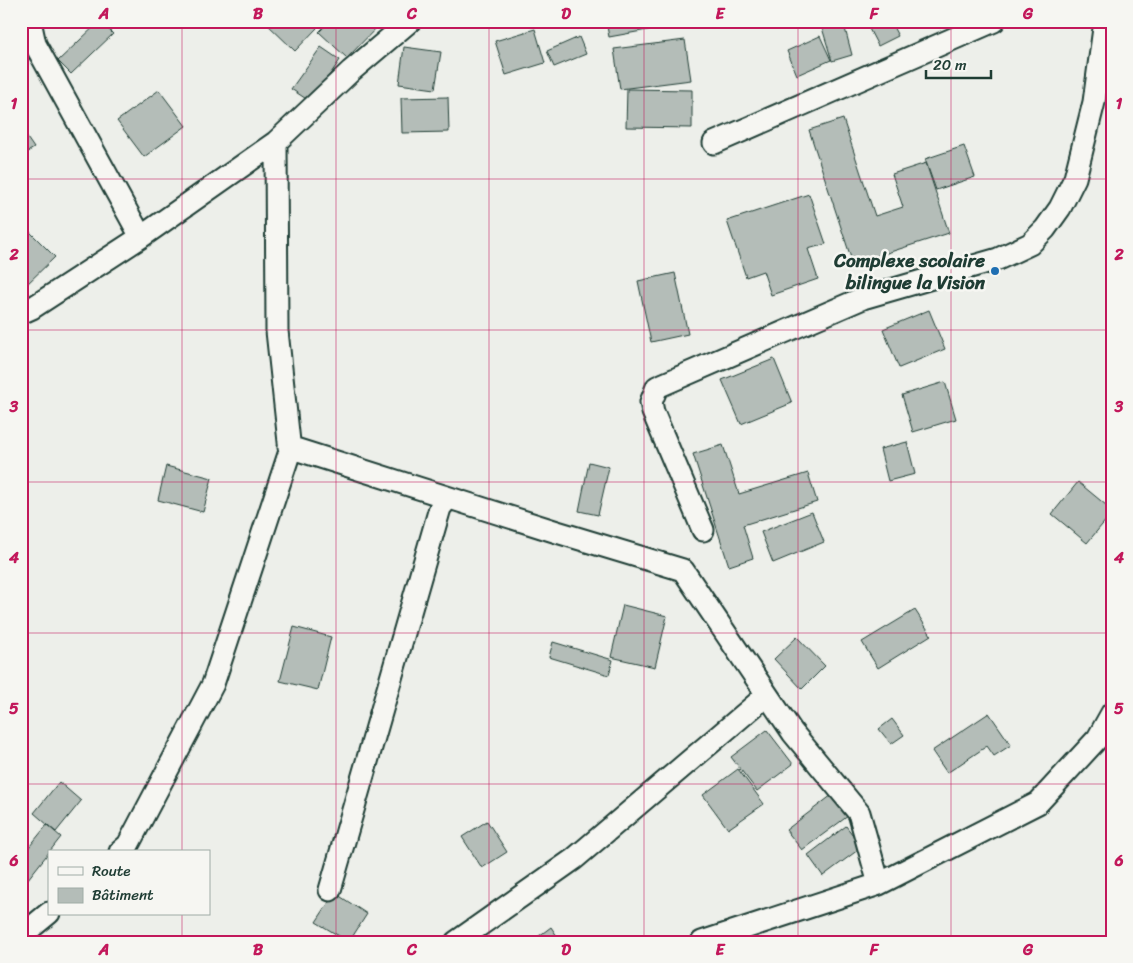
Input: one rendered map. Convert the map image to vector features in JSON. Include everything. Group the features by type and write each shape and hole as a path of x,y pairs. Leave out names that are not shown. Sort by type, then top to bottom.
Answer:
{"street":[{"path":"30,21 35,44 141,237"},
{"path":"21,312 32,308 141,237 276,142 351,71 410,21"},
{"path":"714,143 994,21"},
{"path":"702,530 653,412 651,402 657,387 863,298 998,259 1030,244 1045,229 1060,208 1075,178 1094,102 1105,21"},
{"path":"122,850 128,845 213,684 290,451 277,331 276,142"},
{"path":"289,447 683,570 793,733 859,813 879,884"},
{"path":"330,890 440,508 448,498"},
{"path":"456,942 574,860 767,694"},
{"path":"702,942 879,884 1038,803 1098,738 1112,713"},
{"path":"21,936 48,913"}],"building":[{"path":"100,21 113,34 71,74 58,61"},
{"path":"264,21 310,21 317,28 295,51"},
{"path":"330,21 383,21 347,58 319,32"},
{"path":"606,21 685,21 686,23 609,37"},
{"path":"820,21 843,21 852,55 832,61"},
{"path":"865,21 890,21 898,36 878,46"},
{"path":"535,29 545,63 506,75 495,41"},
{"path":"820,36 831,60 797,75 787,51"},
{"path":"579,37 586,54 554,67 547,51"},
{"path":"685,40 691,80 620,89 614,49"},
{"path":"21,44 29,60 21,63"},
{"path":"321,47 340,60 311,102 291,89"},
{"path":"404,47 441,52 435,89 399,84"},
{"path":"627,89 692,90 692,128 626,127"},
{"path":"159,90 186,126 144,157 117,121"},
{"path":"448,97 449,132 402,133 401,98"},
{"path":"843,119 875,216 903,207 892,174 926,163 949,233 853,264 809,130"},
{"path":"21,129 34,148 21,156"},
{"path":"964,146 975,177 936,190 925,159"},
{"path":"809,194 826,244 808,249 818,279 771,295 763,271 746,277 727,221"},
{"path":"21,223 55,257 24,287 21,284"},
{"path":"675,273 688,334 651,342 638,281"},
{"path":"929,310 945,349 899,368 883,329"},
{"path":"774,359 792,403 741,424 722,380"},
{"path":"945,382 956,419 913,432 902,395"},
{"path":"907,442 915,474 888,481 880,449"},
{"path":"723,445 739,494 808,473 817,502 743,525 753,558 729,566 693,454"},
{"path":"589,462 609,467 598,515 579,511"},
{"path":"166,466 212,478 203,512 158,500"},
{"path":"1078,482 1112,510 1112,513 1087,543 1052,514"},
{"path":"812,512 824,542 773,563 761,532"},
{"path":"623,605 667,616 655,667 611,657"},
{"path":"915,610 931,635 878,668 862,642"},
{"path":"294,627 331,637 318,690 280,681"},
{"path":"797,637 825,666 802,689 774,659"},
{"path":"553,642 613,660 609,675 549,657"},
{"path":"989,713 1011,745 994,756 987,746 947,773 932,751"},
{"path":"892,719 904,735 891,744 879,729"},
{"path":"767,730 793,764 757,791 731,757"},
{"path":"738,769 764,804 728,829 703,795"},
{"path":"59,782 81,801 56,832 34,813"},
{"path":"832,795 848,816 802,850 786,830"},
{"path":"487,821 507,852 482,868 462,837"},
{"path":"47,825 61,837 51,850 48,850 48,854 24,884 21,882 21,857"},
{"path":"846,826 862,847 823,876 808,855"},
{"path":"335,893 367,914 349,942 316,922"},
{"path":"551,927 561,942 531,942"}],"place":[{"name":"Complexe scolaire bilingue la Vision","path":"995,271"}]}
